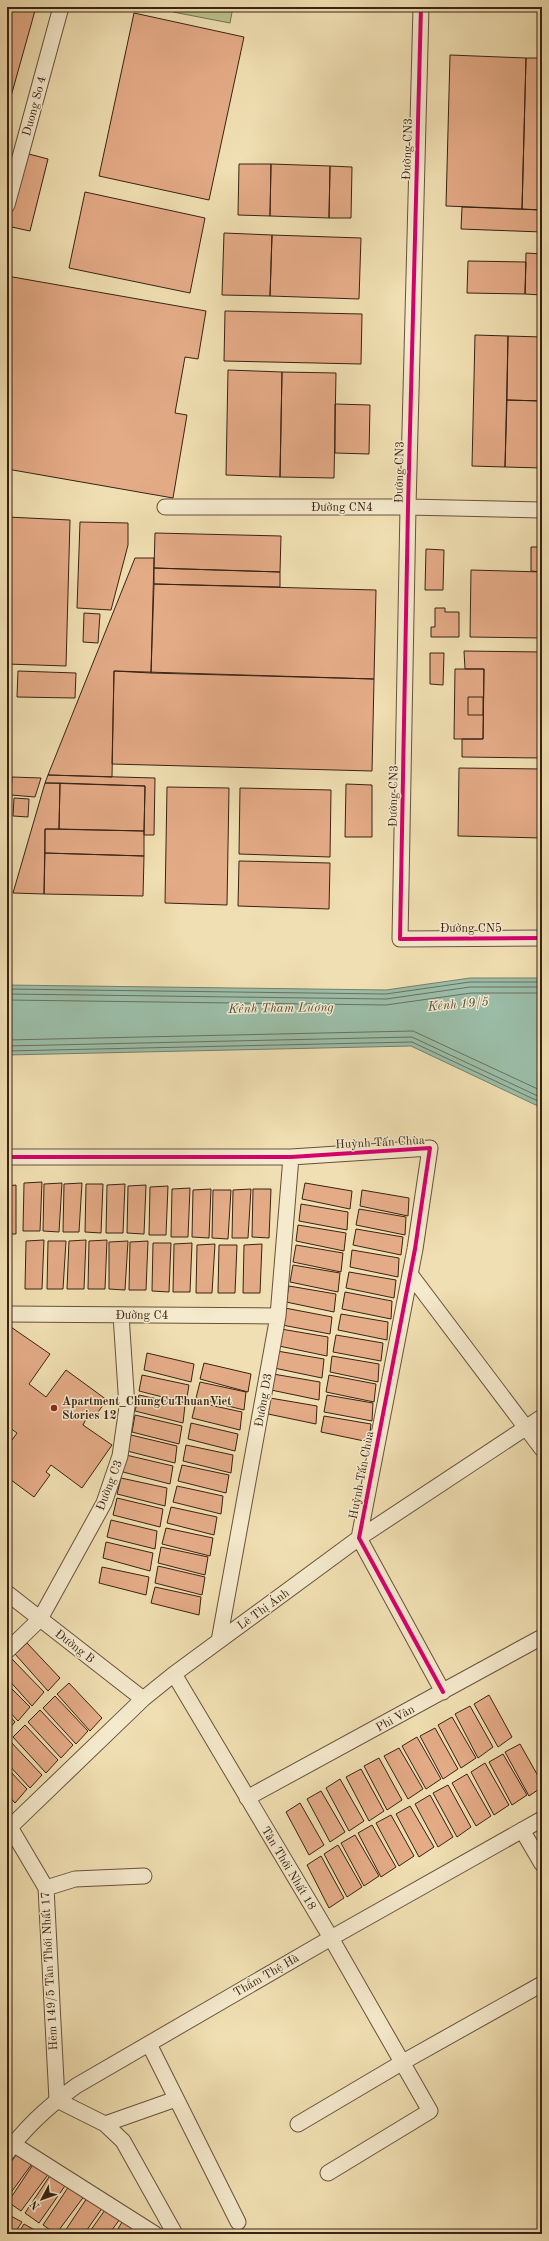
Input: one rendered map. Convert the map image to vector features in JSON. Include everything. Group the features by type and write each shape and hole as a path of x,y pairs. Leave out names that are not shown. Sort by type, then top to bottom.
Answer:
{"street":[{"name":"Duong So 4","path":"7,205 61,7"},
{"name":"Đường CN3","path":"400,938 408,507 421,7"},
{"name":"Đường CN4","path":"165,507 408,507 542,510"},
{"name":"Đường CN5","path":"400,938 542,938"},
{"name":"Huỳnh Tấn Chùa","path":"7,1157 291,1156 430,1148 410,1274 359,1538"},
{"name":"Đường D3","path":"219,1641 278,1316 291,1156"},
{"path":"410,1274 542,1449"},
{"name":"Đường C4","path":"7,1314 278,1316"},
{"name":"Đường C3","path":"7,1651 40,1619 104,1503 120,1456 127,1407 121,1315"},
{"name":"Lê Thị Ánh","path":"9,1829 143,1699 174,1674 359,1538 542,1417"},
{"path":"359,1538 442,1692"},
{"name":"Đường B","path":"7,1593 143,1699"},
{"name":"Phi Vân","path":"247,1798 542,1637"},
{"name":"Tân Thới Nhất 18","path":"174,1674 331,1938 430,2111 328,2173"},
{"name":"Thẩm Thệ Hà","path":"10,2149 18,2136 57,2100 76,2086 331,1938 542,1819"},
{"name":"Hẻm 149/5 Tân Thới Nhất 17","path":"9,1829 46,1888 57,2100"},
{"path":"522,1830 542,1864"},
{"path":"46,1888 74,1879 144,1876"},
{"path":"298,2124 403,2062 542,1984"},
{"path":"149,2044 238,2222"},
{"path":"105,2124 176,2099"},
{"path":"57,2100 105,2124 123,2142 175,2234"},
{"path":"10,2149 155,2234"}],"green space":[{"path":"174,7 233,7 230,23 173,12"}],"water":[{"name":"Kênh Tham Lương","path":"470,978 542,978 542,1108 411,1046 7,1055 7,985 386,990"}],"building":[{"path":"7,7 36,7 8,107 7,107"},
{"path":"134,13 244,37 209,200 99,176"},
{"path":"450,55 526,58 522,209 446,206"},
{"path":"526,58 542,58 542,210 522,209"},
{"path":"25,153 48,159 30,231 7,226"},
{"path":"239,164 271,164 270,216 238,215"},
{"path":"271,164 330,166 329,218 270,216"},
{"path":"330,166 352,167 351,218 329,218"},
{"path":"85,192 205,218 190,293 69,268"},
{"path":"462,207 542,210 542,232 461,229"},
{"path":"224,233 272,235 270,296 222,295"},
{"path":"272,235 361,238 359,299 270,296"},
{"path":"526,253 542,254 542,295 525,294"},
{"path":"468,261 526,262 525,294 467,293"},
{"path":"7,276 206,311 198,359 185,357 175,413 187,415 173,498 7,469"},
{"path":"225,311 362,314 361,364 224,361"},
{"path":"475,335 508,336 505,467 472,466"},
{"path":"508,336 542,337 542,401 507,400"},
{"path":"228,370 282,372 280,477 226,475"},
{"path":"282,372 336,373 334,478 280,477"},
{"path":"507,400 542,401 542,468 505,467"},
{"path":"335,404 370,405 369,454 335,453"},
{"path":"7,517 70,520 66,666 7,664"},
{"path":"80,522 128,523 128,545 111,610 77,608"},
{"path":"155,533 281,536 280,572 154,568"},
{"path":"531,547 542,547 542,572 531,571"},
{"path":"426,549 444,550 443,590 425,590"},
{"path":"135,558 154,558 151,673 114,671 112,777 48,775"},
{"path":"154,568 280,572 280,587 154,584"},
{"path":"471,570 542,572 542,638 470,637"},
{"path":"154,584 376,590 374,679 151,673"},
{"path":"435,608 445,608 445,612 459,612 459,637 431,637 431,627 435,627"},
{"path":"84,613 100,614 98,643 83,642"},
{"path":"464,651 542,652 542,758 462,757 462,739 483,739 484,669 465,669"},
{"path":"430,653 444,653 443,685 430,684"},
{"path":"455,669 484,669 483,739 454,739"},
{"path":"18,671 76,673 75,698 17,697"},
{"path":"114,671 374,679 372,771 112,764"},
{"path":"468,697 483,697 483,715 468,715"},
{"path":"459,768 542,769 542,838 458,836"},
{"path":"48,775 155,778 154,835 144,835 145,786 45,783"},
{"path":"12,777 41,778 35,797 11,795"},
{"path":"45,783 60,783 59,829 45,829 44,894 13,893"},
{"path":"60,783 145,786 144,831 59,829"},
{"path":"346,784 372,785 372,837 345,837"},
{"path":"167,787 229,788 227,905 165,903"},
{"path":"240,788 331,790 330,857 239,854"},
{"path":"14,798 29,799 28,817 13,816"},
{"path":"45,829 144,831 144,856 45,853"},
{"path":"45,853 144,856 143,896 44,894"},
{"path":"239,861 330,863 329,909 238,906"},
{"path":"42,1182 40,1231 23,1231 24,1183"},
{"path":"62,1183 59,1232 43,1231 44,1184"},
{"path":"82,1183 79,1232 63,1232 64,1184"},
{"path":"305,1183 352,1191 350,1209 302,1199"},
{"path":"86,1184 103,1184 101,1233 85,1232"},
{"path":"125,1184 123,1233 106,1233 107,1185"},
{"path":"16,1185 16,1234 7,1234 7,1186"},
{"path":"146,1185 144,1234 127,1233 128,1186"},
{"path":"168,1186 166,1235 149,1235 150,1187"},
{"path":"190,1188 188,1237 171,1237 172,1189"},
{"path":"211,1189 209,1238 192,1237 193,1190"},
{"path":"251,1189 248,1238 232,1238 233,1190"},
{"path":"253,1189 271,1189 269,1238 252,1237"},
{"path":"213,1190 231,1190 228,1239 212,1238"},
{"path":"362,1190 409,1198 408,1216 360,1206"},
{"path":"301,1204 348,1212 347,1230 299,1221"},
{"path":"359,1209 406,1217 405,1235 356,1225"},
{"path":"298,1225 346,1233 344,1251 296,1241"},
{"path":"356,1229 403,1237 401,1255 353,1245"},
{"path":"44,1240 42,1289 25,1289 26,1241"},
{"path":"86,1240 84,1289 67,1289 69,1241"},
{"path":"107,1240 105,1289 88,1289 89,1241"},
{"path":"7,1241 9,1241 10,1290 7,1290"},
{"path":"48,1241 66,1241 63,1289 47,1289"},
{"path":"128,1241 125,1290 109,1289 109,1242"},
{"path":"148,1241 146,1290 129,1290 130,1242"},
{"path":"153,1243 171,1243 169,1292 152,1291"},
{"path":"192,1243 190,1292 173,1292 174,1244"},
{"path":"215,1244 212,1293 196,1293 197,1245"},
{"path":"262,1244 260,1293 243,1293 244,1245"},
{"path":"219,1245 237,1245 235,1293 218,1293"},
{"path":"296,1245 343,1253 341,1272 293,1262"},
{"path":"352,1250 399,1258 398,1277 350,1267"},
{"path":"293,1265 340,1273 338,1292 290,1282"},
{"path":"349,1272 396,1280 394,1298 346,1288"},
{"path":"289,1286 336,1294 334,1312 286,1302"},
{"path":"345,1292 392,1301 391,1319 342,1309"},
{"path":"285,1308 332,1317 330,1334 282,1325"},
{"path":"341,1314 388,1322 387,1340 338,1330"},
{"name":"Apartment_ChungCuThuanViet Stories 12","path":"8,1325 50,1354 29,1384 46,1397 66,1370 107,1400 92,1420 87,1417 83,1425 112,1445 82,1488 51,1465 46,1472 50,1475 34,1497 7,1477 7,1447 17,1433 7,1426"},
{"path":"281,1329 328,1337 327,1356 279,1346"},
{"path":"336,1335 383,1343 381,1361 333,1352"},
{"path":"277,1351 324,1359 322,1378 274,1368"},
{"path":"147,1353 194,1364 191,1382 144,1370"},
{"path":"332,1356 379,1364 378,1382 330,1372"},
{"path":"204,1363 251,1374 248,1392 200,1379"},
{"path":"273,1374 320,1382 319,1400 271,1390"},
{"path":"142,1375 189,1385 186,1403 139,1391"},
{"path":"329,1375 376,1384 374,1402 326,1392"},
{"path":"200,1382 246,1392 244,1410 196,1398"},
{"path":"139,1395 185,1405 183,1423 135,1411"},
{"path":"327,1395 373,1403 372,1421 324,1412"},
{"path":"270,1398 317,1406 316,1424 268,1414"},
{"path":"196,1402 242,1412 240,1430 192,1418"},
{"path":"135,1415 182,1426 179,1444 132,1432"},
{"path":"324,1416 371,1424 369,1442 321,1432"},
{"path":"191,1423 238,1434 235,1451 188,1439"},
{"path":"131,1435 177,1446 175,1463 127,1451"},
{"path":"186,1445 233,1455 231,1473 183,1461"},
{"path":"126,1455 173,1466 170,1484 123,1472"},
{"path":"182,1465 229,1475 226,1493 178,1481"},
{"path":"121,1478 167,1488 165,1506 117,1494"},
{"path":"177,1486 223,1496 221,1514 173,1502"},
{"path":"117,1498 163,1509 160,1527 113,1515"},
{"path":"171,1507 217,1517 214,1535 167,1523"},
{"path":"111,1520 157,1531 155,1549 107,1537"},
{"path":"166,1528 213,1538 210,1556 162,1544"},
{"path":"106,1542 153,1553 150,1571 103,1558"},
{"path":"161,1547 208,1557 205,1575 158,1563"},
{"path":"158,1566 205,1577 202,1595 155,1583"},
{"path":"102,1567 149,1577 146,1595 99,1583"},
{"path":"155,1587 201,1597 199,1615 151,1603"},
{"path":"27,1643 60,1678 48,1691 15,1654"},
{"path":"11,1658 44,1692 32,1706 7,1678 7,1662"},
{"path":"69,1683 102,1718 90,1731 57,1694"},
{"path":"7,1684 30,1707 18,1721 7,1709"},
{"path":"489,1695 512,1737 498,1747 474,1704"},
{"path":"55,1696 88,1731 76,1744 43,1708"},
{"path":"470,1706 493,1747 478,1758 455,1714"},
{"path":"40,1710 73,1745 61,1758 28,1722"},
{"path":"7,1713 15,1722 7,1731"},
{"path":"452,1717 476,1758 461,1768 438,1725"},
{"path":"25,1725 58,1760 46,1773 13,1737"},
{"path":"435,1728 458,1769 443,1779 420,1736"},
{"path":"417,1737 441,1779 426,1789 402,1746"},
{"path":"9,1740 42,1775 30,1788 7,1763 7,1742"},
{"path":"520,1744 542,1783 542,1787 529,1796 505,1752"},
{"path":"399,1748 423,1789 408,1799 384,1756"},
{"path":"503,1754 527,1795 512,1805 489,1762"},
{"path":"379,1758 402,1800 387,1810 364,1766"},
{"path":"485,1763 509,1805 494,1815 471,1772"},
{"path":"7,1768 27,1789 15,1803 7,1794"},
{"path":"361,1769 384,1811 369,1821 346,1777"},
{"path":"467,1774 491,1816 476,1826 452,1783"},
{"path":"340,1779 364,1821 349,1831 326,1788"},
{"path":"448,1785 471,1827 457,1837 433,1793"},
{"path":"321,1791 345,1832 330,1842 307,1799"},
{"path":"430,1795 453,1837 438,1847 415,1804"},
{"path":"300,1803 324,1845 309,1855 286,1812"},
{"path":"410,1806 434,1847 419,1857 396,1814"},
{"path":"391,1815 414,1856 399,1866 376,1823"},
{"path":"372,1825 396,1867 381,1877 358,1833"},
{"path":"355,1835 379,1876 364,1886 341,1843"},
{"path":"338,1845 362,1887 347,1897 324,1854"},
{"path":"321,1856 344,1898 329,1908 307,1865"},
{"path":"18,2152 34,2161 7,2198 7,2168"},
{"path":"34,2163 50,2172 21,2211 8,2202"},
{"path":"51,2174 67,2183 39,2223 25,2213"},
{"path":"69,2186 85,2195 56,2234 43,2225"},
{"path":"87,2198 103,2207 84,2234 63,2234"},
{"path":"105,2210 120,2219 109,2234 88,2234"},
{"path":"7,2214 22,2222 14,2234 7,2234"},
{"path":"122,2222 138,2231 136,2234 115,2234"},
{"path":"24,2224 40,2233 18,2234"}],"cycle path":[{"path":"421,7 408,507 400,939 542,938"},
{"path":"7,1157 291,1157 430,1148 415,1249 359,1538 443,1692"}],"place":[{"name":"Apartment_ChungCuThuanViet Stories 12","path":"54,1408"}],"water label":[{"name":"Kênh 19/5","path":"458,1003"}]}
